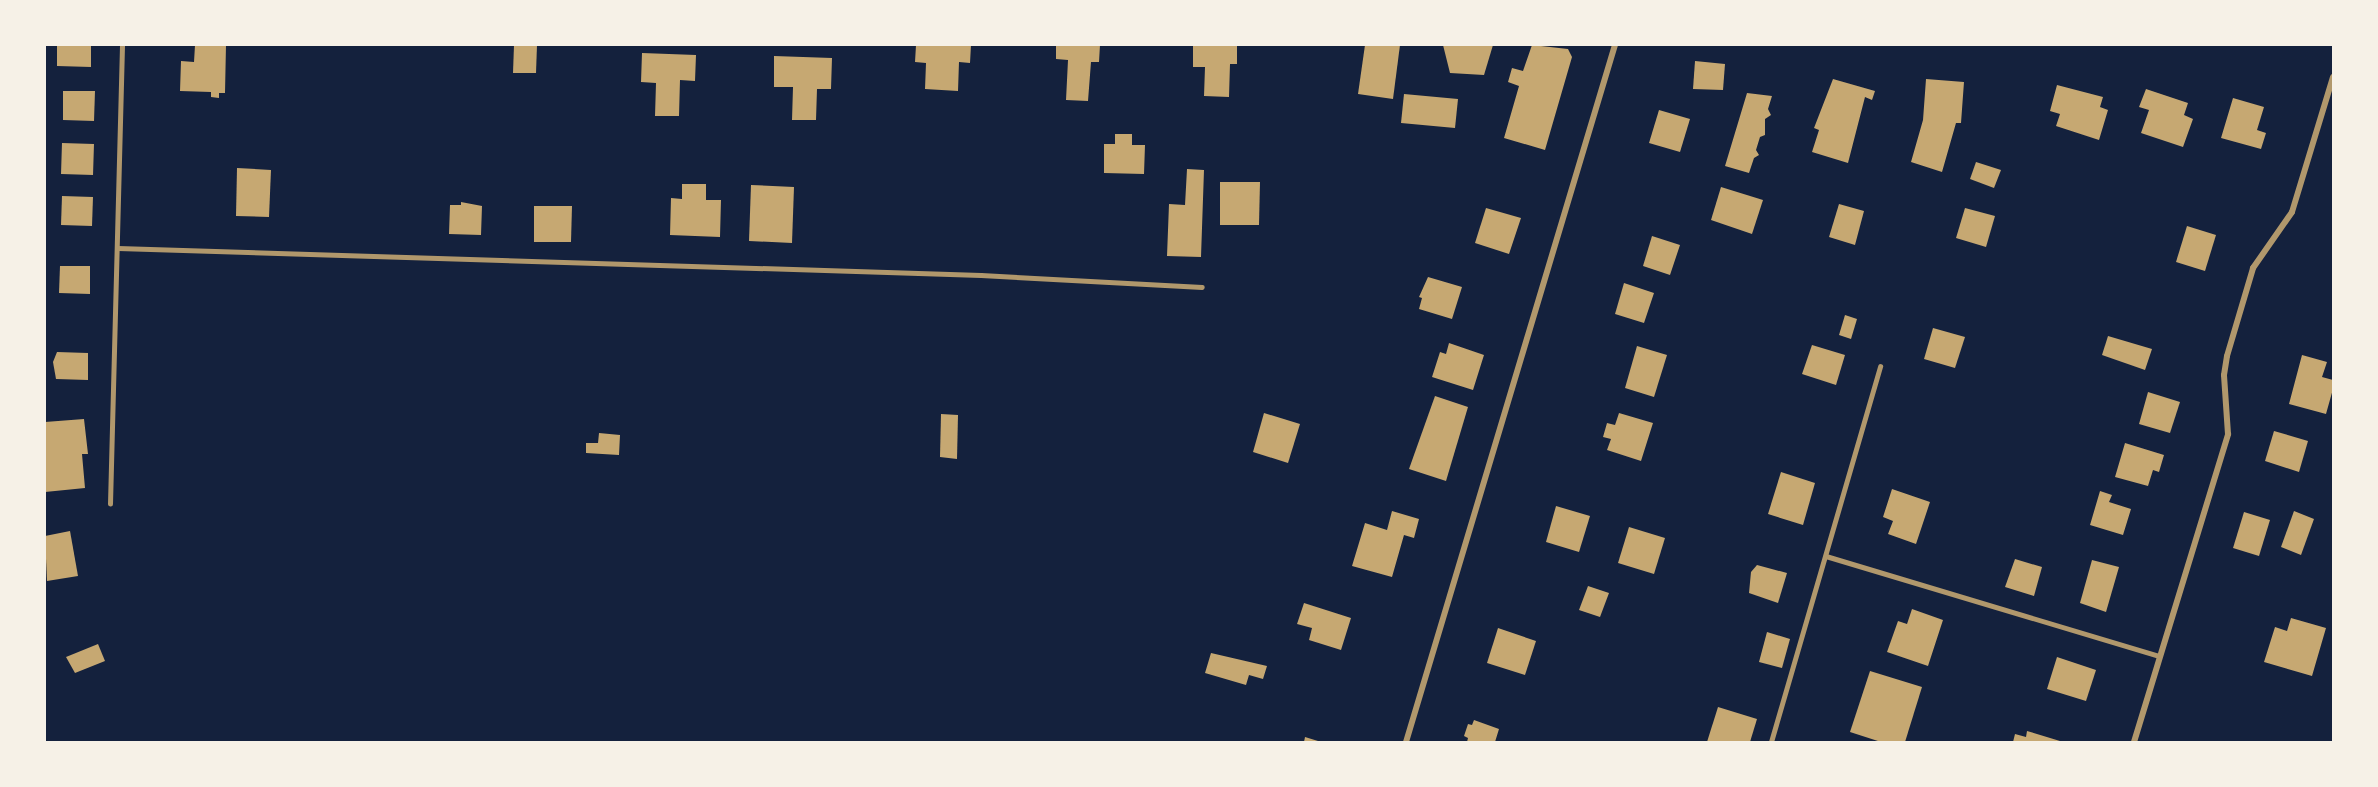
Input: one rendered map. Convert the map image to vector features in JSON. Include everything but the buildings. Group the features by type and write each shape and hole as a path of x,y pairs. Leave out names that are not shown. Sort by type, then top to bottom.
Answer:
{"street":[{"path":"1406,742 1615,45"},
{"path":"2134,742 2228,434 2224,375 2253,268 2292,212 2333,77"}],"lane":[{"path":"110,504 122,45"},
{"path":"118,248 981,275 1202,287"},
{"path":"1771,742 1880,367"},
{"path":"1826,556 2159,656"}]}
